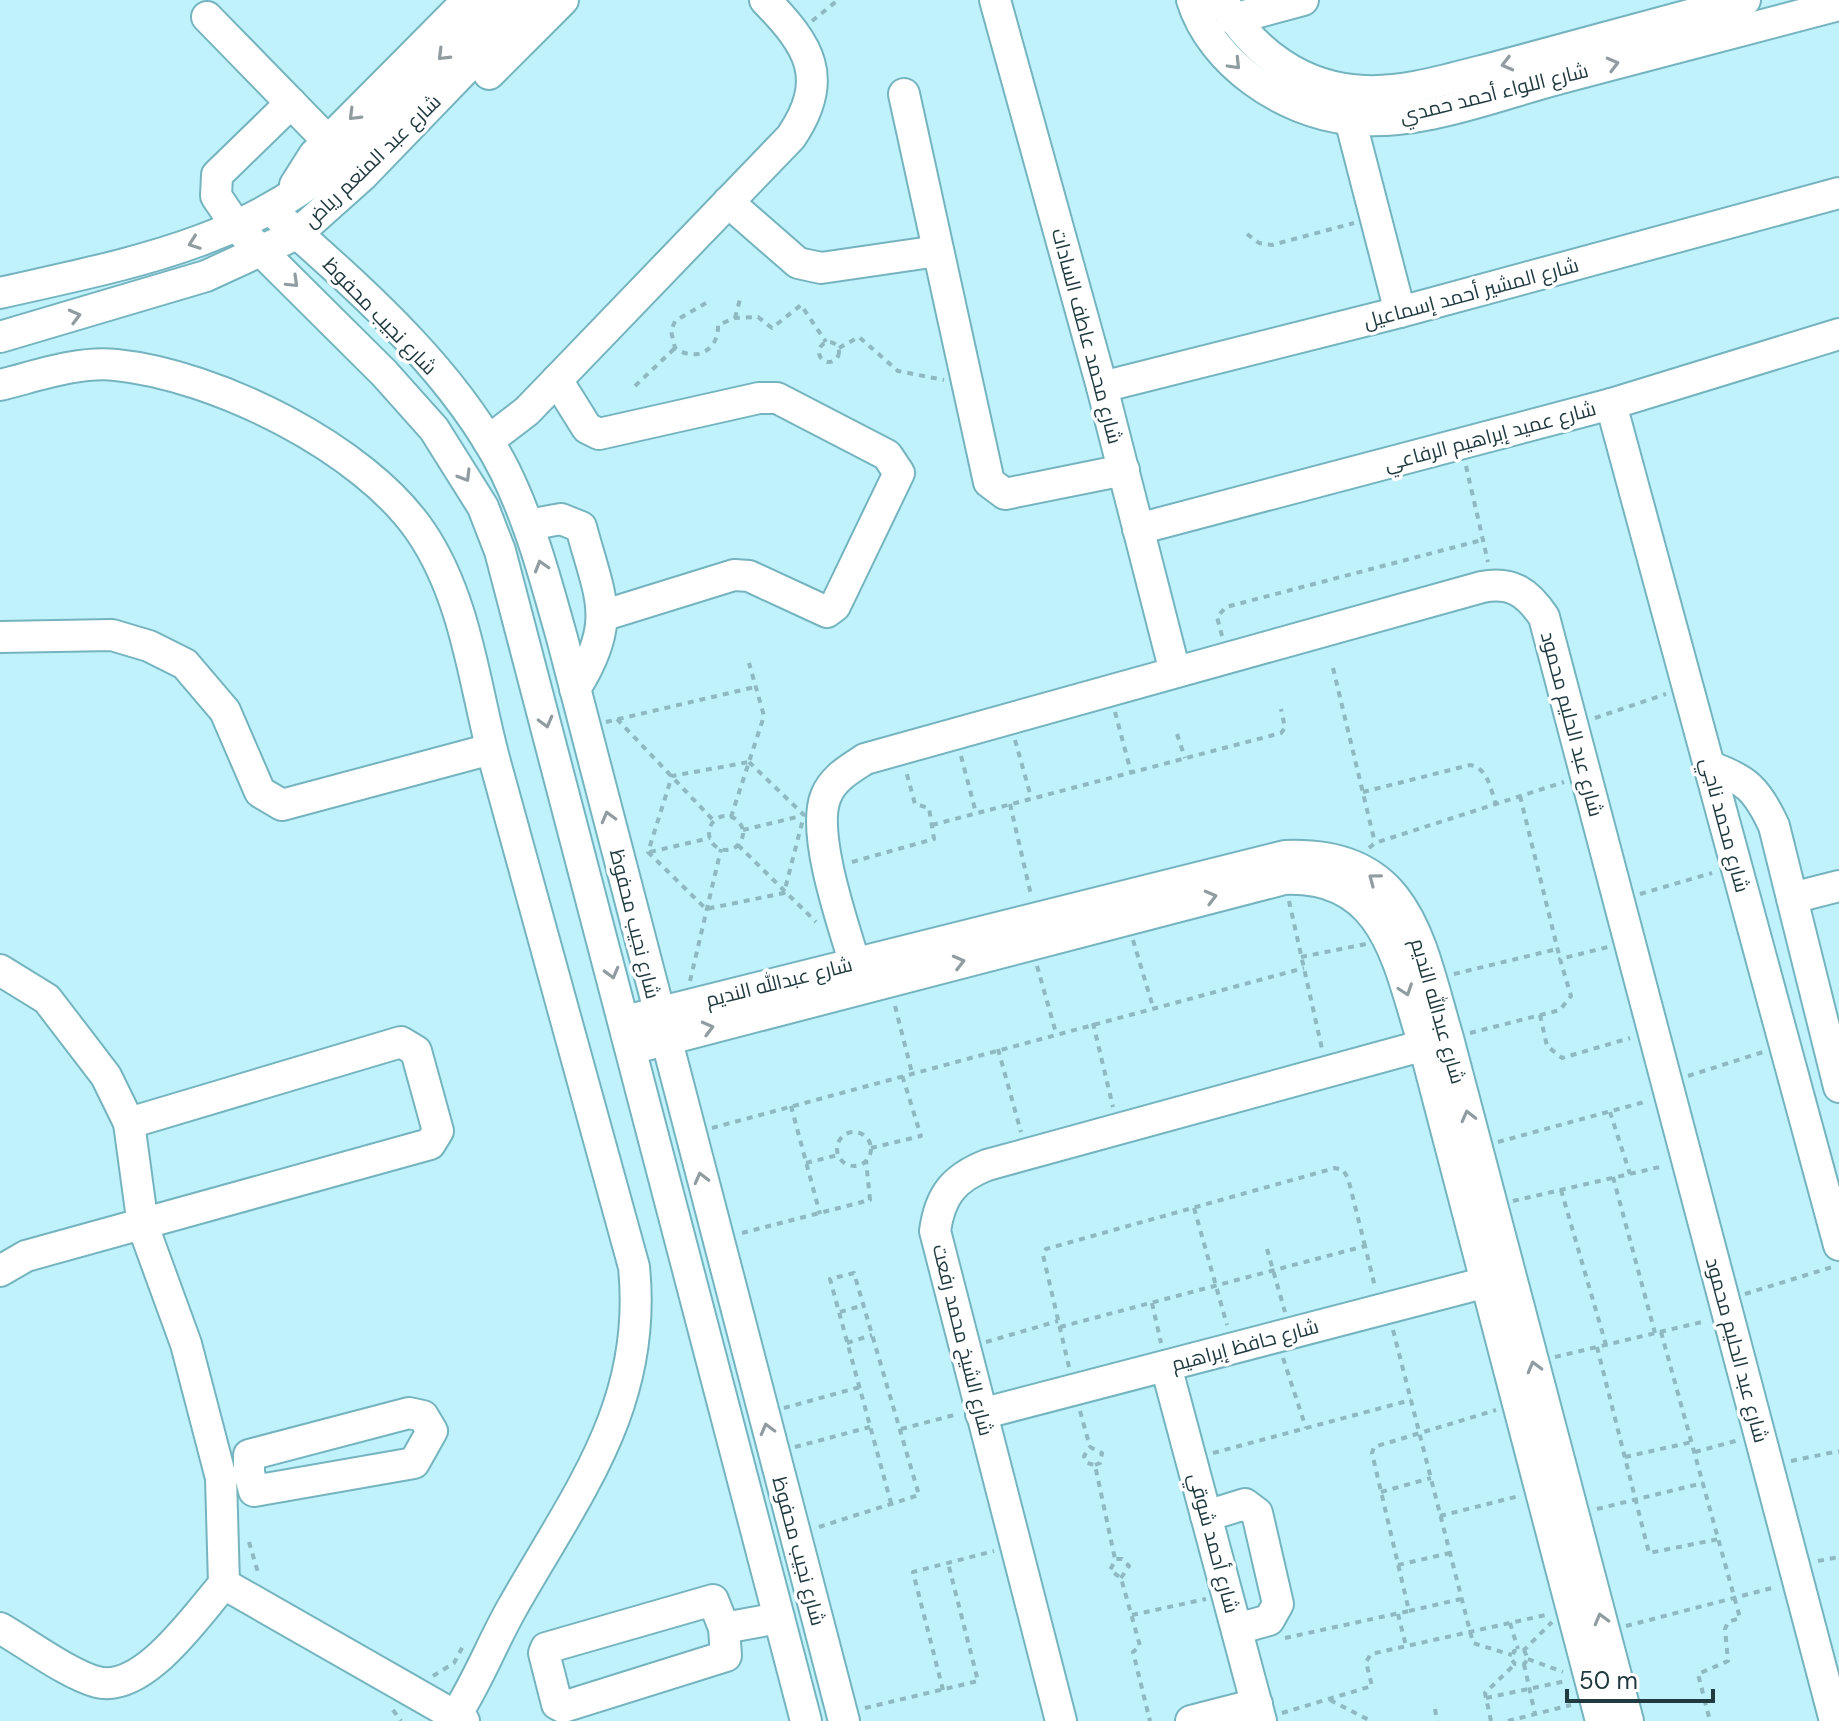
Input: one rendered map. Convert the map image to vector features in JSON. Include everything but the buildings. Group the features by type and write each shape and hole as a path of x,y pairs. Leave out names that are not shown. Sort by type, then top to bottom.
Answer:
{"street":[{"path":"281,204 304,167 468,0"},
{"name":"شارع عبد المنعم رياض","path":"0,293 141,260 237,227 281,204 344,156 498,0"},
{"name":"شارع عبد المنعم رياض","path":"0,337 150,296 263,252 298,232 363,175 532,0"},
{"path":"298,232 313,234 336,227 563,0"},
{"path":"488,441 527,411 804,119 811,97 812,75 808,53 798,33 765,0"},
{"name":"شارع محمد عاطف السادات","path":"995,0 1102,387 1175,672"},
{"name":"شارع اللواء أحمد حمدي","path":"1192,0 1217,46 1249,78 1285,99 1323,114 1350,119 1418,115 1663,23 1839,5"},
{"path":"1228,9 1303,0"},
{"name":"شارع اللواء أحمد حمدي","path":"1228,9 1264,55 1295,73 1328,86 1364,91 1400,89 1466,74 1745,0"},
{"path":"207,17 328,141"},
{"path":"904,94 989,482 994,489 1005,494 1124,470"},
{"name":"شارع نجيب محفوظ","path":"291,103 217,175 216,196 237,227 384,373 434,429 483,507 500,551 629,1035 806,1721"},
{"path":"1350,119 1400,312"},
{"name":"شارع المشير أحمد إسماعيل","path":"1102,387 1400,312 1839,193"},
{"path":"728,202 798,263 821,268 938,251"},
{"name":"شارع نجيب محفوظ","path":"281,204 298,232 413,346 488,441 528,525 619,859 669,1020 690,1134 843,1717"},
{"name":"شارع عميد إبراهيم الرفاعي","path":"1138,529 1611,404 1839,334"},
{"path":"0,385 78,367 114,365 142,370 274,413 341,455 397,501 436,556 469,645 491,749 634,1267 638,1308 623,1399 606,1442 488,1651 458,1719 224,1584"},
{"path":"557,380 587,428 599,434 759,398 777,398 887,455 899,473 832,610 823,613 749,576 734,575 605,615"},
{"name":"شارع محمد ناجي","path":"1611,404 1838,1236"},
{"path":"528,525 561,519 581,527 605,615 596,649 575,689"},
{"path":"869,977 829,868 813,813 839,776 865,759 1494,584"},
{"name":"شارع عبد الحليم محمود","path":"1494,584 1513,587 1531,596 1544,617 1835,1721"},
{"path":"0,637 112,635 149,646 185,664 225,711 260,792 282,805 491,749"},
{"path":"1708,766 1738,776 1761,797 1774,826 1839,1087"},
{"name":"شارع عبدالله النديم","path":"629,1035 669,1020 869,977 1034,931 1261,861 1317,855 1351,863 1380,881 1408,916 1431,979 1436,1042 1498,1279 1533,1363 1628,1721"},
{"name":"شارع عبدالله النديم","path":"1034,931 1127,919 1284,879 1313,878 1341,886 1363,902 1389,939 1436,1042 1476,1147 1491,1206 1498,1279 1517,1404 1592,1712"},
{"path":"1792,898 1839,886"},
{"path":"0,970 47,999 106,1076 129,1123 143,1226 235,1475 224,1584 150,1668 107,1683 88,1678 0,1628"},
{"path":"0,1271 26,1256 430,1144 435,1139 438,1126 416,1051 401,1042 129,1123"},
{"name":"شارع الشيخ محمد رفعت","path":"1061,1721 935,1231 938,1208 949,1188 966,1173 1027,1154 1436,1042"},
{"name":"شارع حافظ إبراهيم","path":"980,1411 1075,1390 1498,1279"},
{"name":"شارع أحمد شوقي","path":"1166,1366 1260,1715"},
{"path":"409,1413 423,1416 432,1431 414,1463 258,1492 235,1475 249,1455 409,1413"},
{"path":"1206,1516 1245,1504 1257,1513 1278,1604 1269,1620 1239,1638"},
{"path":"713,1600 724,1628 726,1656 563,1707 557,1704 544,1653 546,1648 713,1600"},
{"path":"724,1628 779,1618"},
{"path":"1191,1721 1260,1715"}],"path":[{"path":"798,33 838,0"},
{"path":"1247,234 1259,243 1272,245 1375,217"},
{"path":"735,318 740,299"},
{"path":"706,303 675,321 671,331 675,348 685,355 701,354 715,342 718,325 735,318 758,317 772,328 801,305 826,342"},
{"path":"826,342 819,353 825,361 836,359 839,348 859,337 898,371 968,385"},
{"path":"826,342 833,342 839,348"},
{"path":"635,386 675,348"},
{"path":"1461,444 1494,584"},
{"path":"1228,658 1217,617 1226,607 1482,540"},
{"path":"731,817 764,716 749,663"},
{"path":"1333,668 1375,843 1586,775"},
{"path":"584,727 755,687"},
{"path":"1572,725 1687,687"},
{"path":"1109,691 1131,772"},
{"path":"932,825 1281,733 1285,728 1281,709"},
{"path":"617,719 714,821"},
{"path":"1009,719 1031,798"},
{"path":"955,734 976,813"},
{"path":"1177,734 1185,758"},
{"path":"829,868 934,839 927,805 918,806 913,800 901,749"},
{"path":"672,776 749,762 813,813"},
{"path":"1363,792 1470,765 1479,767 1486,775 1496,804"},
{"path":"648,852 672,776"},
{"path":"1436,1042 1560,1010 1571,996 1520,796"},
{"path":"1010,804 1056,1033"},
{"path":"743,830 813,813"},
{"path":"784,893 813,813"},
{"path":"714,821 731,817"},
{"path":"731,817 743,830"},
{"path":"710,838 714,821"},
{"path":"738,845 743,830"},
{"path":"619,859 710,838"},
{"path":"710,838 721,849"},
{"path":"738,845 818,923"},
{"path":"721,849 738,845"},
{"path":"669,1020 707,909 721,849"},
{"path":"648,852 707,909"},
{"path":"1618,900 1736,866"},
{"path":"1284,879 1327,1072"},
{"path":"707,909 784,893"},
{"path":"1127,919 1153,1007"},
{"path":"1301,957 1389,939"},
{"path":"1560,959 1629,942"},
{"path":"1431,979 1557,949"},
{"path":"690,1134 1304,968"},
{"path":"869,977 912,1073"},
{"path":"1540,1015 1547,1046 1562,1058 1653,1032"},
{"path":"1093,1023 1118,1129"},
{"path":"1476,1147 1610,1112 1785,1046"},
{"path":"998,1049 1027,1154"},
{"path":"871,1148 921,1136 902,1075"},
{"path":"791,1106 820,1214"},
{"path":"1610,1112 1630,1174"},
{"path":"717,1239 870,1200 873,1194 866,1160 871,1148 866,1137 850,1132 838,1144 838,1155"},
{"path":"806,1163 838,1155"},
{"path":"838,1155 851,1165 866,1160"},
{"path":"1491,1206 1687,1160"},
{"path":"1095,1465 1087,1463 1084,1456 1090,1447 1043,1251 1335,1168 1343,1170 1348,1178 1411,1400 1461,1599 1470,1631 1473,1643 1512,1655 1562,1612 1470,1631 1368,1657 1372,1686 1260,1715"},
{"path":"1613,1177 1695,1452 1740,1618 1728,1622 1725,1629 1728,1661 1698,1674 1710,1721"},
{"path":"1561,1190 1606,1345"},
{"path":"1194,1208 1233,1348"},
{"path":"1060,1327 1365,1246"},
{"path":"1267,1249 1306,1428"},
{"path":"1533,1363 1658,1332 1839,1265"},
{"path":"795,1535 919,1495 854,1273 830,1279 891,1503"},
{"path":"1152,1303 1166,1366"},
{"path":"840,1312 864,1305"},
{"path":"964,1348 1058,1321"},
{"path":"847,1343 872,1335"},
{"path":"1597,1347 1649,1553 1719,1539"},
{"path":"763,1414 860,1387"},
{"path":"1191,1459 1411,1400"},
{"path":"1409,1611 1372,1453 1374,1447 1517,1404"},
{"path":"900,1429 980,1411"},
{"path":"773,1453 870,1427"},
{"path":"1695,1452 1759,1435"},
{"path":"1625,1457 1692,1442"},
{"path":"1090,1447 1102,1453 1102,1458 1095,1465"},
{"path":"1768,1466 1839,1451"},
{"path":"1095,1465 1116,1559 1110,1570 1121,1578 1132,1615 1140,1646 1133,1652 1150,1721"},
{"path":"1381,1492 1431,1478"},
{"path":"1573,1514 1703,1483"},
{"path":"1440,1516 1540,1491"},
{"path":"246,1528 260,1582"},
{"path":"943,1690 913,1572 1015,1546"},
{"path":"1398,1565 1450,1553"},
{"path":"1116,1559 1122,1559 1129,1566 1121,1578"},
{"path":"843,1717 978,1681 948,1563"},
{"path":"1604,1632 1798,1581"},
{"path":"1132,1615 1228,1595"},
{"path":"1239,1638 1398,1614 1461,1599"},
{"path":"1398,1614 1406,1646"},
{"path":"1510,1623 1526,1662 1535,1714"},
{"path":"400,1683 406,1671 420,1676 446,1670 466,1641 488,1651"},
{"path":"1512,1655 1515,1664"},
{"path":"1486,1698 1578,1678 1526,1662 1515,1664 1485,1693 1486,1698 1491,1721"},
{"path":"1328,1699 1371,1721"},
{"path":"1435,1709 1437,1721"},
{"path":"1508,1721 1535,1714 1592,1712"}]}
